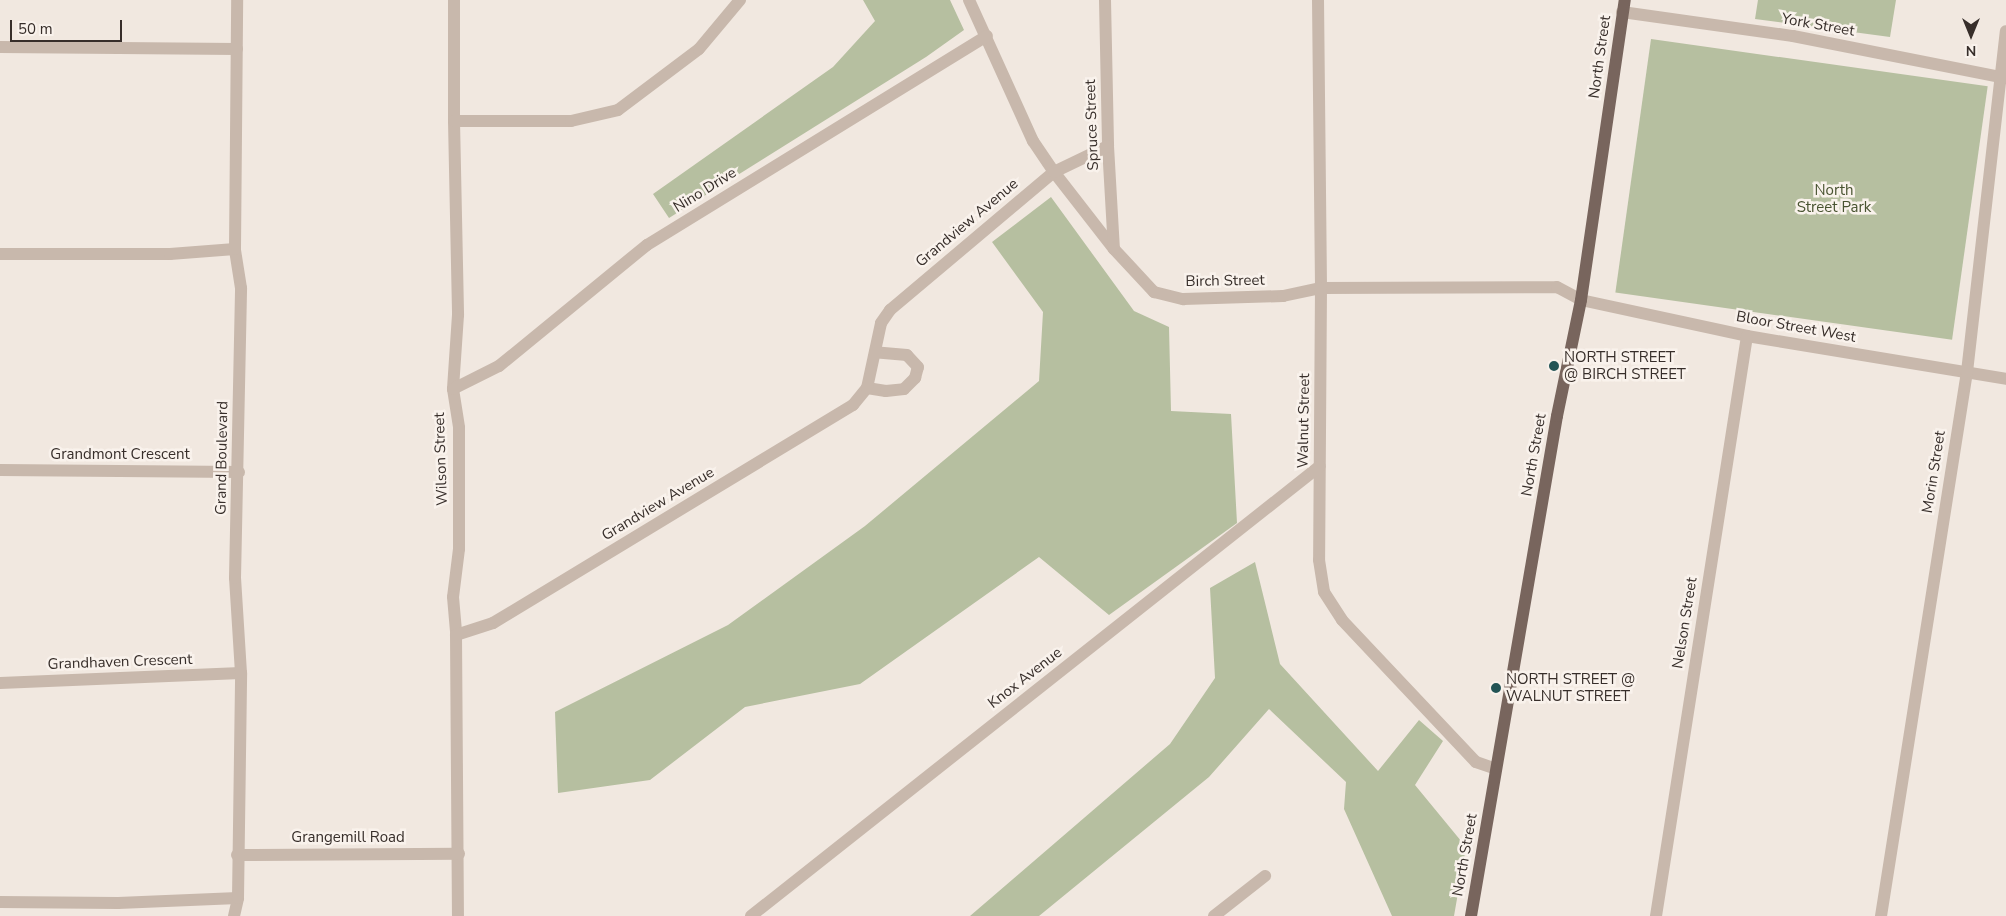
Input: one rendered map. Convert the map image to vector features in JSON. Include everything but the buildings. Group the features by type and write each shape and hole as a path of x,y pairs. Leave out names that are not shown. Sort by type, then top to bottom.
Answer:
{"main road":[{"name":"North Street","path":"1471,916 1557,416 1581,300 1624,6"}],"street":[{"name":"Grand Boulevard","path":"234,916 238,898 237,855 241,673 235,578 239,472 241,288 235,249 237,0"},
{"name":"Wilson Street","path":"454,0 454,121 458,315 453,389 459,428 459,550 453,596 456,635 458,916"},
{"path":"454,121 570,121 618,110 699,49 740,0"},
{"name":"Birch Street","path":"969,0 988,36 1033,141 1054,172 1114,249 1154,292 1183,299 1283,296 1321,288 1557,287 1581,300"},
{"name":"Spruce Street","path":"1105,0 1108,146 1114,249"},
{"name":"Walnut Street","path":"1318,0 1321,288 1319,560 1324,592 1342,620 1476,762 1496,769"},
{"name":"York Street","path":"1624,6 1793,36 2003,78"},
{"name":"Morin Street","path":"1880,916 1966,372 2003,78 2006,31"},
{"name":"Nino Drive","path":"453,389 499,366 647,245 988,36"},
{"path":"0,47 237,49"},
{"name":"Grandview Avenue","path":"456,635 493,623 854,405 868,388 881,323 890,310 1054,172 1108,146"},
{"path":"0,254 170,254 235,249"},
{"name":"Bloor Street West","path":"1581,300 1747,336 2006,379"},
{"name":"Nelson Street","path":"1656,916 1747,336"},
{"path":"868,388 886,391 904,389 915,378 918,367 907,355 875,352"},
{"name":"Knox Avenue","path":"752,916 1320,466"},
{"name":"Grandmont Crescent","path":"0,470 239,472"},
{"name":"Grandhaven Crescent","path":"0,683 241,673"},
{"name":"Grangemill Road","path":"237,855 459,854"},
{"path":"1214,916 1265,876"},
{"path":"0,902 118,903 238,898"}],"green space":[{"path":"863,0 950,0 964,30 926,57 669,218 653,194 833,67 875,21"},
{"path":"1758,0 1896,0 1890,37 1755,19"},
{"name":"North Street Park","path":"1651,39 1988,86 1952,340 1615,293"},
{"path":"1051,197 1134,311 1169,327 1171,411 1231,414 1237,523 1109,615 1039,557 860,684 745,707 650,780 558,793 555,712 728,625 865,526 1039,381 1043,312 992,242"},
{"path":"1255,562 1280,664 1378,771 1419,720 1443,741 1415,785 1466,847 1454,916 1392,916 1344,809 1346,782 1269,709 1209,777 1039,916 970,916 1170,744 1215,678 1210,588"}],"place":[{"name":"NORTH STREET @ BIRCH STREET","path":"1554,366"},
{"name":"NORTH STREET @ WALNUT STREET","path":"1496,688"}]}
